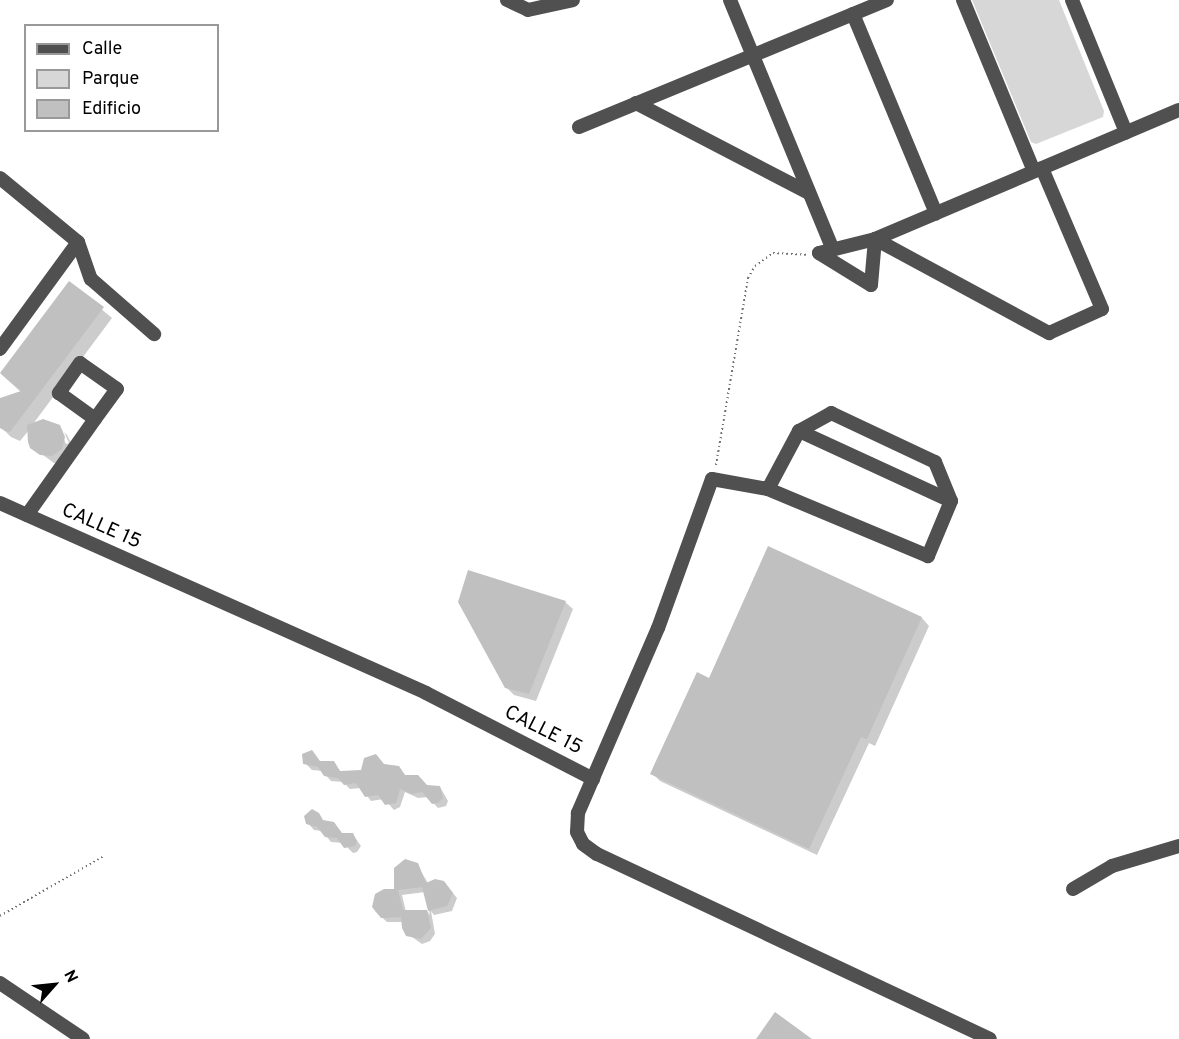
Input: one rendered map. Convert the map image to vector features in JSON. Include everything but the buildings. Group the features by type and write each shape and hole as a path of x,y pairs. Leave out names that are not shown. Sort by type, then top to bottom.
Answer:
{"street":[{"path":"507,0 528,10 573,0"},
{"path":"730,0 810,193 826,252 871,285 875,239"},
{"path":"579,127 887,0"},
{"path":"875,239 1049,333 1102,309 963,0"},
{"path":"1072,0 1126,132"},
{"path":"853,14 936,213"},
{"path":"636,103 810,193"},
{"path":"826,252 875,239 1179,110"},
{"path":"0,178 78,242 91,279 154,334"},
{"path":"0,350 78,242"},
{"path":"593,779 658,628 712,479 768,489 928,556 951,501 935,462 831,413 799,431 768,489"},
{"path":"27,515 95,419"},
{"path":"799,431 951,501"},
{"name":"CALLE 15","path":"0,503 426,693 593,779 578,813 577,832 583,844 597,854 990,1039"},
{"path":"1073,889 1112,867 1179,846"},
{"path":"0,983 83,1039"}],"path":[{"path":"712,479 722,440 748,278 755,266 772,253 796,256 826,252"},
{"path":"0,916 104,856"}],"green space":[{"path":"972,0 1059,0 1104,111 1103,117 1036,144 1031,142"}]}
